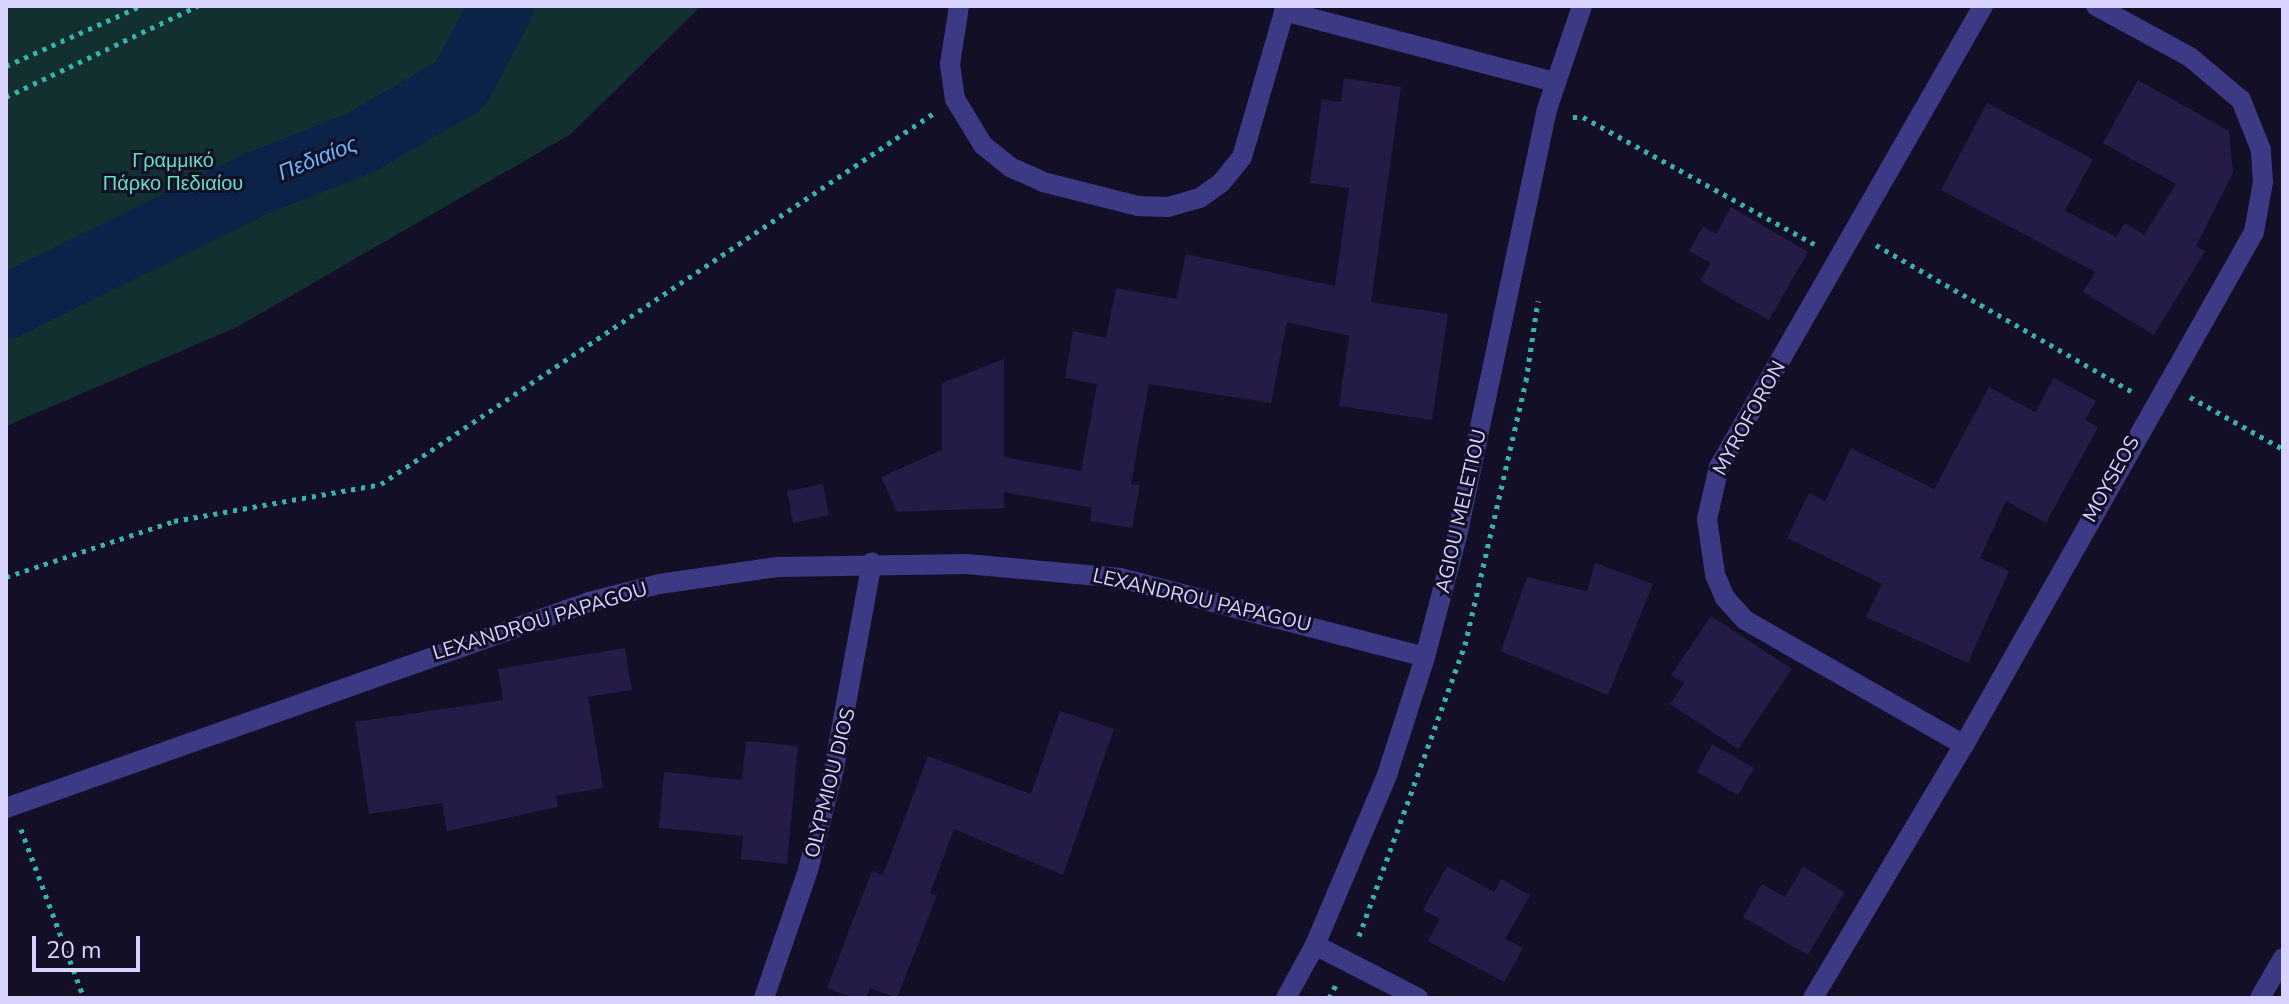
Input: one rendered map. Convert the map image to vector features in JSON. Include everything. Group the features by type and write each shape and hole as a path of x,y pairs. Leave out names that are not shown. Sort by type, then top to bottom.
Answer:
{"street":[{"path":"959,6 950,64 955,99 983,145 1010,167 1043,182 1124,203 1168,207 1200,198 1221,183 1242,157 1285,9 1555,82"},
{"name":"AGIOU MELETIOU","path":"1286,998 1315,945 1387,775 1425,657 1457,536 1547,109 1582,6"},
{"name":"MYROFORON","path":"1964,745 1745,620 1725,598 1707,546 1710,489 1719,467 1983,6"},
{"name":"MOYSEOS","path":"1813,998 1964,745 2153,403 2254,232 2263,182 2261,150 2241,100 2223,81 2096,6"},
{"name":"LEXANDROU PAPAGOU","path":"9,807 589,602 659,584 777,567 872,562 1120,578 1425,657"},
{"name":"OLYPMIOU DIOS","path":"764,998 804,885 834,769 872,562"},
{"path":"1315,945 1418,998"},
{"path":"2260,998 2283,958"}],"path":[{"path":"6,66 141,6"},
{"path":"6,97 198,6"},
{"path":"6,577 174,521 381,484 955,99"},
{"path":"1547,109 1583,117 1840,257"},
{"path":"1855,232 2153,403"},
{"path":"2165,383 2283,449"},
{"path":"9,807 84,998"}],"green space":[{"name":"Γραμμικό Πάρκο Πεδιαίου","path":"701,6 571,134 237,327 6,426 6,8"}],"building":[{"path":"1344,78 1401,87 1371,302 1448,314 1432,420 1339,406 1349,336 1287,322 1271,403 1149,384 1131,484 1140,485 1132,528 1090,521 1092,508 1004,492 1004,508 897,512 881,477 942,450 942,383 1004,359 1004,457 1081,471 1097,384 1065,378 1073,331 1106,338 1116,288 1176,299 1186,254 1335,286 1349,188 1310,183 1322,99 1341,102"},
{"path":"2138,80 2229,131 2233,173 2196,246 2205,251 2154,335 2083,292 2095,272 1941,190 1987,103 2093,159 2065,211 2116,237 2125,223 2144,235 2176,184 2103,143"},
{"path":"1731,207 1808,252 1769,320 1700,281 1711,263 1689,251 1703,226 1716,234"},
{"path":"2054,378 2096,401 2085,420 2098,427 2046,523 2006,501 1980,558 2009,571 1968,663 1866,617 1882,584 1787,538 1809,493 1825,501 1851,448 1934,489 1989,387 2035,412"},
{"path":"823,484 829,515 793,523 787,491"},
{"path":"1595,563 1653,584 1608,695 1501,651 1527,577 1587,591"},
{"path":"1711,616 1792,669 1738,749 1670,704 1684,683 1671,675"},
{"path":"625,648 632,690 588,697 603,788 556,796 558,807 447,831 442,803 369,814 355,722 503,700 498,669"},
{"path":"1060,711 1114,729 1063,875 954,829 930,893 937,895 897,998 870,988 866,998 853,998 827,988 872,871 883,875 928,756 1031,794"},
{"path":"746,741 798,746 787,864 741,859 743,836 659,828 664,772 742,780"},
{"path":"1712,744 1754,768 1738,795 1697,772"},
{"path":"1447,866 1494,892 1501,879 1530,895 1505,939 1523,948 1504,982 1428,941 1440,919 1423,910"},
{"path":"1803,867 1845,892 1808,955 1743,917 1762,884 1785,897"}],"waterway":[{"name":"Πεδιαίος","path":"6,307 253,185 360,143 460,85 502,6"}]}
